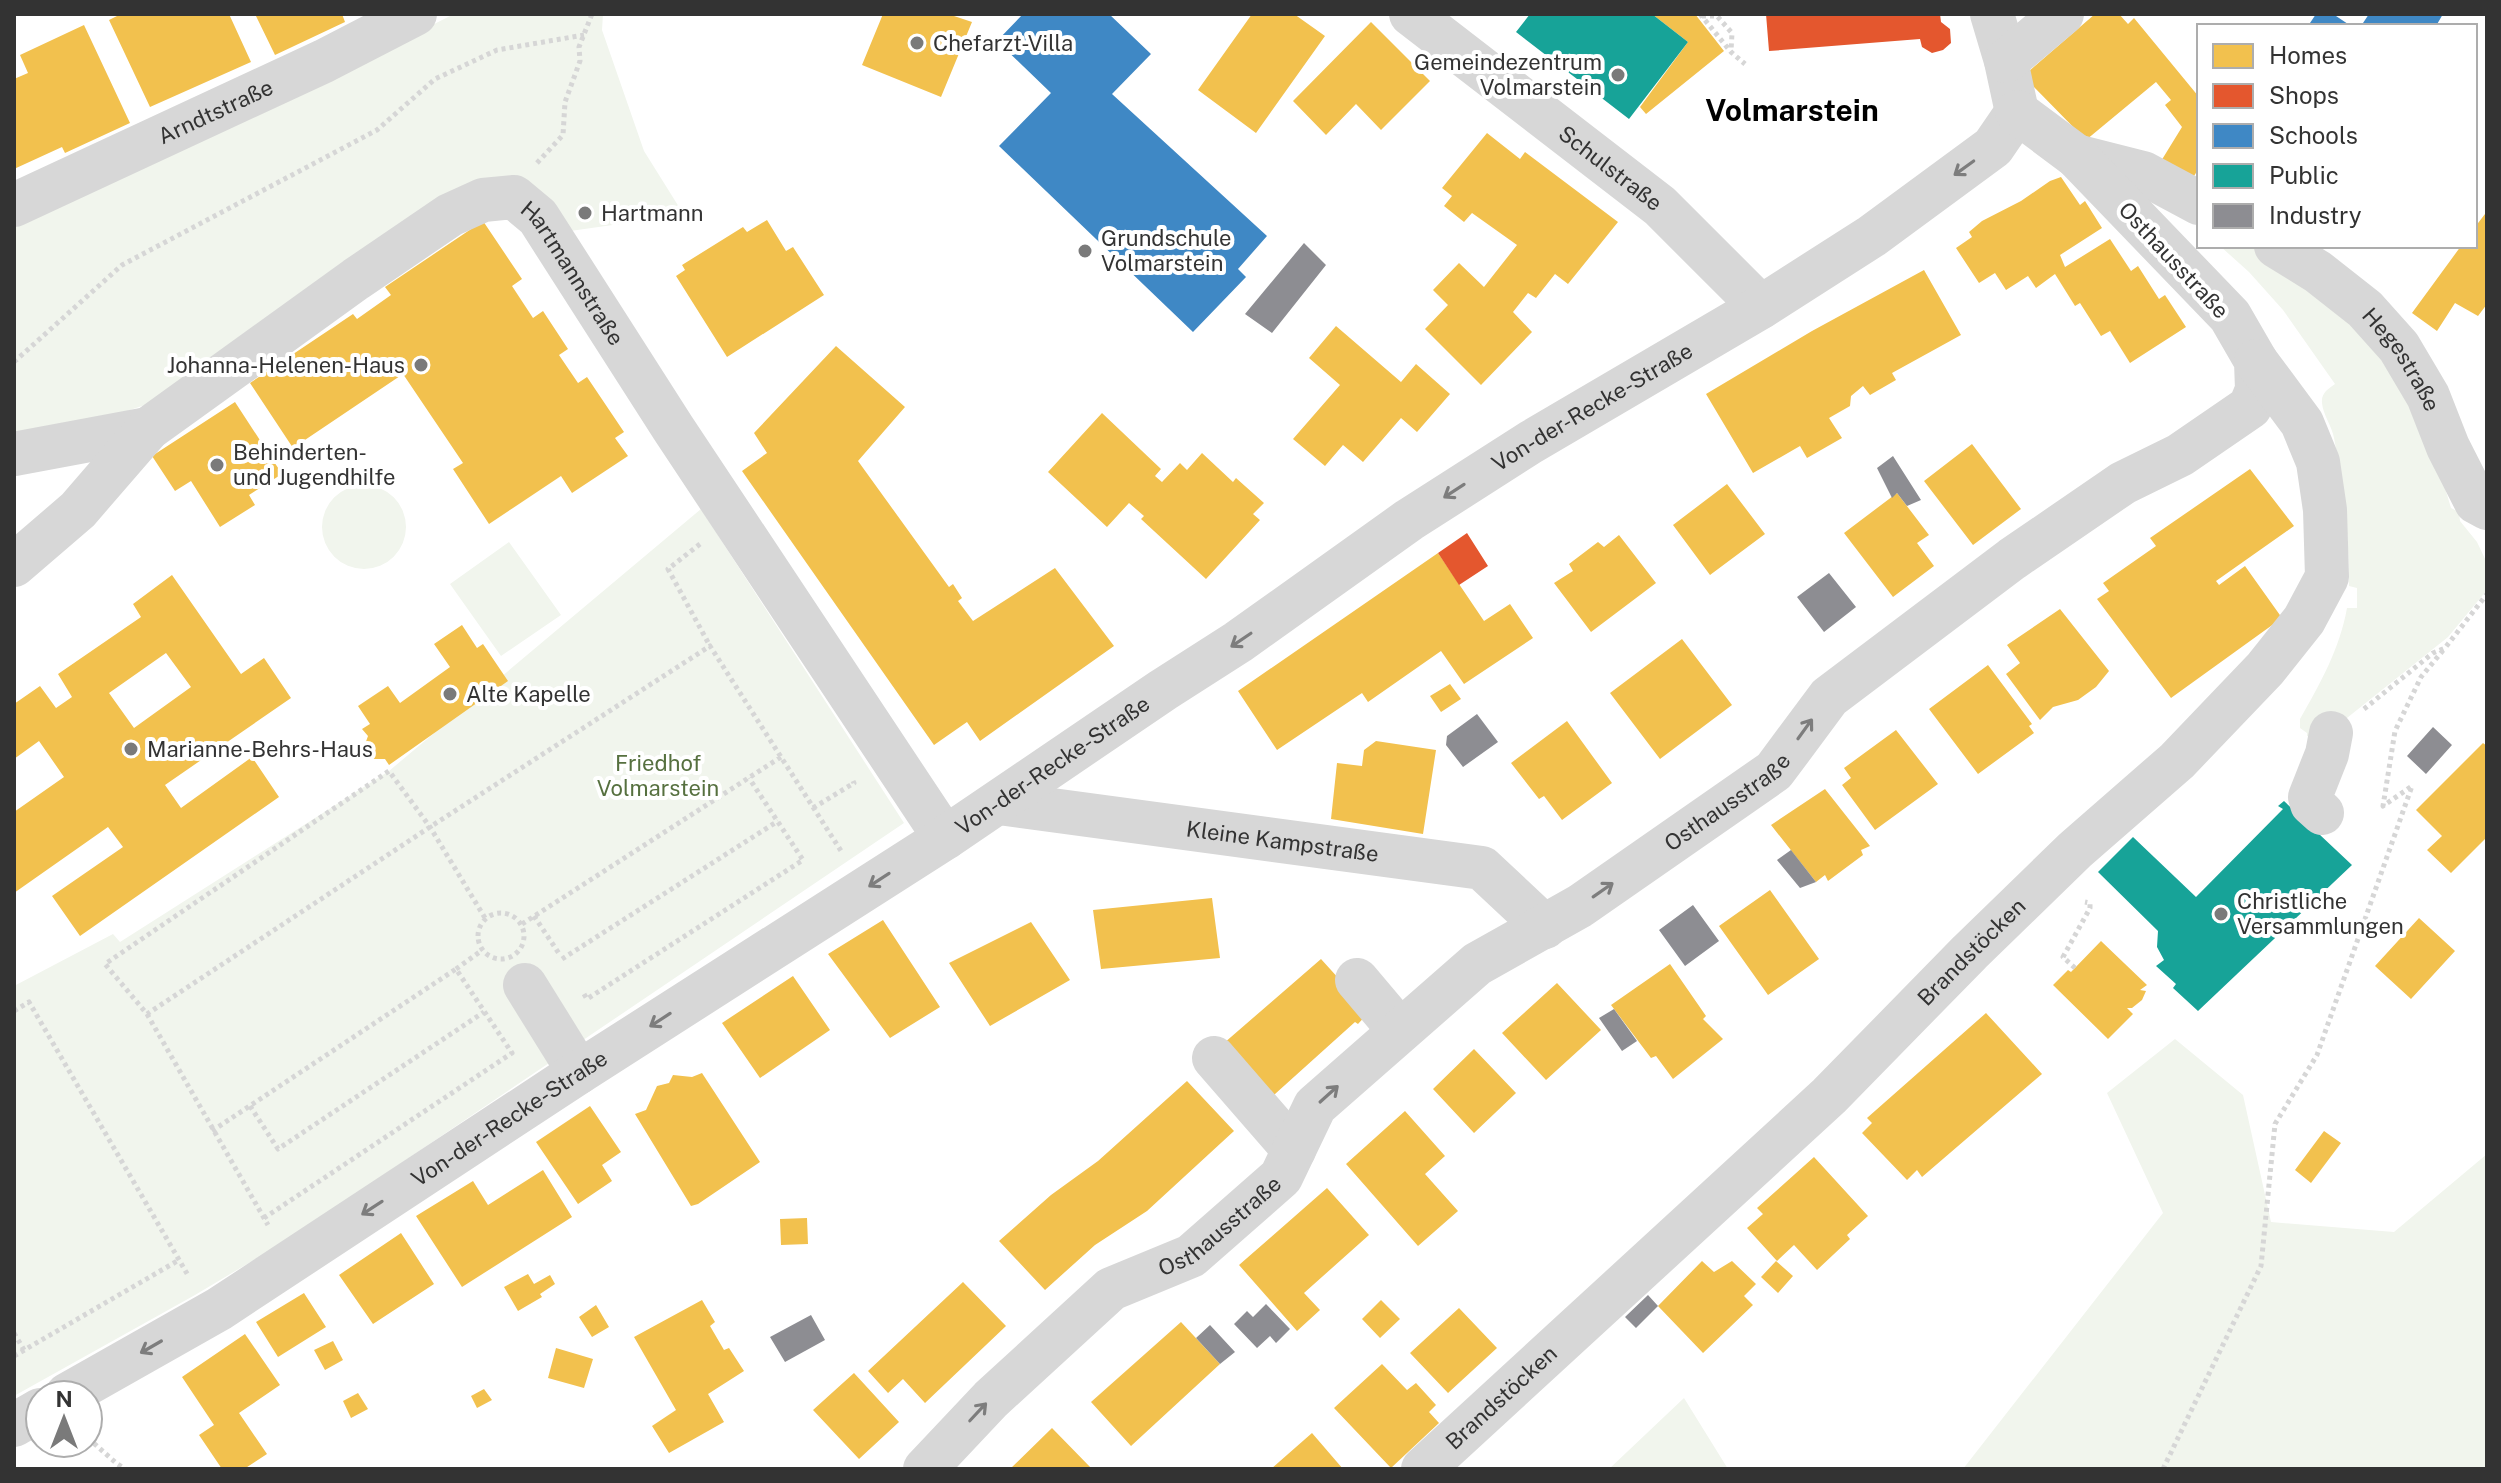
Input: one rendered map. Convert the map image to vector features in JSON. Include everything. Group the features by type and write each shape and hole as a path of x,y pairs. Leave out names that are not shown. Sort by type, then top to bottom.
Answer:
{"street":[{"name":"Arndtstraße","path":"14,205 324,61 415,14"},
{"name":"Schulstraße","path":"1411,14 1660,206 1761,307"},
{"path":"1992,14 2017,112"},
{"path":"2006,61 2062,14"},
{"name":"Von-der-Recke-Straße","path":"95,1379 219,1309 579,1072 999,803 1238,642 1409,520 1531,442 1761,307 1872,236 1993,147 2017,112"},
{"name":"Osthausstraße","path":"925,1469 991,1399 1111,1289 1191,1256 1281,1177 1315,1106 1477,964 1593,897 1774,771 1829,697 2012,559 2123,483 2180,455 2250,407 2257,390 2256,361 2230,316 2076,156 2017,112"},
{"path":"2076,156 2143,173 2197,202"},
{"name":"Hartmannstraße","path":"14,565 78,510 148,429 450,215 483,200 514,197 538,217 673,428 945,838"},
{"name":"Hegestraße","path":"2279,248 2318,272 2365,309 2399,347 2428,396 2448,447 2476,502 2487,508"},
{"name":"Brandstöcken","path":"1423,1469 1829,1096 2075,850 2177,761 2265,669 2304,620 2327,577 2325,510 2318,462 2302,423 2256,361"},
{"path":"14,454 148,429"},
{"path":"2322,813 2312,804 2310,797 2327,754 2331,733"},
{"name":"Kleine Kampstraße","path":"999,803 1482,868 1545,927"},
{"path":"1357,980 1400,1031"},
{"path":"525,985 579,1072"},
{"path":"1214,1058 1294,1150"}],"path":[{"path":"537,163 563,135 565,102 580,61 579,47 592,14"},
{"path":"1701,15 1717,16 1732,33 1731,52"},
{"path":"1701,15 1745,64"},
{"path":"14,362 122,265 377,130 435,79 497,50 584,35"},
{"path":"701,544 668,569 710,646 844,855"},
{"path":"2163,1469 2261,1266 2275,1124 2317,1055 2412,786 2383,806 2395,731 2421,677 2487,594"},
{"path":"147,1014 710,646"},
{"path":"2331,733 2433,653 2445,648"},
{"path":"522,924 781,757"},
{"path":"813,808 854,783 846,770"},
{"path":"269,1228 147,1014 105,964 389,771 430,827 485,918"},
{"path":"579,986 587,999 803,860 749,778"},
{"path":"534,916 562,959 778,821"},
{"path":"501,912 518,919 525,936 518,953 500,960 481,951 477,936 485,918 501,912"},
{"path":"212,1131 481,951"},
{"path":"264,1218 512,1053 456,969"},
{"path":"14,1011 29,1002 194,1285"},
{"path":"250,1106 278,1149 485,1012"},
{"path":"14,1356 179,1260"},
{"path":"14,1333 24,1350"},
{"path":"104,1451 125,1469"}],"green space":[{"path":"454,14 603,14 602,30 644,151 684,215 563,232 512,176 163,399 94,422 14,437 14,226"},
{"path":"2222,248 2254,248 2387,349 2434,451 2451,508 2459,512 2460,521 2477,542 2486,561 2487,590 2448,637 2332,730 2314,738 2307,736 2300,728 2300,719 2334,651 2347,608 2357,608 2357,588 2349,586 2347,530 2338,457 2322,403 2324,394 2335,384 2283,310"},
{"path":"364,485 380,488 394,497 403,511 406,527 403,543 394,557 380,566 364,569 348,566 334,557 325,543 322,527 325,511 334,497 348,488"},
{"name":"Friedhof Volmarstein","path":"701,509 904,823 289,1239 44,1379 24,1379 24,1390 14,1396 14,986 113,934 120,942 389,771"},
{"path":"509,542 561,615 501,656 450,584"},
{"path":"2175,1039 2243,1095 2271,1222 2394,1232 2487,1154 2487,1469 1963,1469 2163,1213 2107,1093"},
{"path":"1684,1398 1728,1469 1609,1469"}],"building: Homes":[{"path":"121,14 229,14 251,62 150,107 109,20"},
{"path":"255,14 342,14 345,22 275,55"},
{"name":"Chefarzt-Villa","path":"883,14 948,14 972,22 941,97 862,65"},
{"path":"1252,14 1294,14 1325,36 1256,133 1198,90"},
{"path":"1652,14 1695,14 1724,51 1646,114 1640,107 1688,42"},
{"path":"2095,14 2119,14 2128,24 2134,18 2197,95 2197,171 2191,181 2158,166 2182,127 2165,105 2171,100 2156,82 2086,140 2028,81 2028,72"},
{"path":"1371,22 1430,81 1381,130 1356,104 1326,135 1293,101"},
{"path":"84,25 130,123 65,153 62,147 14,169 14,79 28,73 20,55"},
{"path":"1487,133 1520,159 1525,152 1618,222 1568,284 1555,274 1536,298 1528,293 1513,312 1532,332 1481,385 1425,329 1448,305 1433,290 1459,263 1484,287 1517,245 1472,213 1464,222 1444,206 1452,196 1442,188"},
{"path":"2061,177 2080,205 2085,201 2102,228 2060,255 2065,267 2110,239 2131,271 2138,266 2159,299 2165,295 2186,327 2130,363 2110,331 2101,336 2080,303 2075,306 2055,274 2036,288 2028,276 2006,290 1995,273 1979,283 1956,248 1972,237 1969,232 1982,221"},
{"path":"2487,215 2487,304 2478,316 2455,303 2437,331 2412,313 2460,248 2477,248 2477,224"},
{"path":"767,220 786,251 793,247 824,295 727,357 676,276 685,270 682,265 743,227 747,232"},
{"name":"Johanna-Helenen-Haus","path":"483,221 522,279 512,286 533,318 543,311 568,349 559,355 578,383 587,377 624,432 615,438 628,456 572,493 561,476 489,524 453,469 463,463 403,374 293,448 250,383 353,314 357,319 391,295 385,287"},
{"path":"1924,270 1961,335 1892,373 1896,380 1870,395 1863,386 1851,396 1850,406 1829,418 1842,438 1807,458 1800,446 1753,473 1706,394"},
{"path":"1336,326 1401,382 1416,364 1450,394 1417,432 1401,418 1363,462 1343,445 1325,466 1293,439 1340,385 1309,358"},
{"path":"836,346 905,407 858,461 949,587 953,584 962,598 958,601 973,621 1055,568 1114,646 980,741 967,722 934,745 742,471 767,453 754,433"},
{"name":"Behinderten- und Jugendhilfe","path":"235,402 282,474 249,495 255,505 220,527 191,481 175,491 152,456"},
{"path":"1102,413 1161,469 1155,476 1162,482 1180,463 1187,470 1202,453 1233,482 1236,478 1264,503 1253,514 1260,520 1206,579 1141,519 1144,516 1129,503 1107,527 1048,472"},
{"path":"1972,444 2021,509 1973,545 1924,481"},
{"path":"2250,469 2294,526 2216,581 2219,585 2245,566 2282,618 2171,698 2097,599 2109,591 2103,583 2156,546 2150,538"},
{"path":"1727,484 1765,534 1710,575 1673,525"},
{"path":"1897,493 1929,535 1917,543 1934,566 1893,597 1844,533"},
{"path":"1619,535 1656,583 1591,632 1554,583 1573,571 1569,564 1598,542 1604,547"},
{"path":"1438,553 1484,621 1510,604 1533,638 1464,684 1441,651 1368,702 1362,693 1277,750 1238,691"},
{"name":"Marianne-Behrs-Haus","path":"172,575 241,674 264,658 291,698 165,785 181,808 252,757 279,797 80,936 52,896 123,847 108,827 14,893 14,812 64,777 39,741 14,759 14,704 40,686 56,708 72,697 58,674 141,617 133,604","holes":["166,653 191,687 134,728 109,693"]},
{"path":"2060,609 2109,671 2096,687 2078,700 2053,707 2040,720 2006,674 2020,663 2007,645"},
{"name":"Alte Kapelle","path":"462,625 477,648 483,644 508,681 389,765 385,759 373,759 364,747 368,736 362,729 370,724 358,706 388,686 400,703 450,667 434,644"},
{"path":"1682,639 1732,705 1660,759 1610,693"},
{"path":"1988,665 2032,724 2029,726 2034,733 1978,774 1929,709"},
{"path":"1450,684 1461,699 1441,712 1430,696"},
{"path":"1567,721 1612,783 1562,820 1544,796 1539,799 1511,763"},
{"path":"1896,730 1938,784 1875,830 1842,785 1851,778 1844,768"},
{"path":"1376,741 1436,750 1423,834 1331,819 1337,763 1362,766 1364,750"},
{"path":"2483,743 2487,746 2487,837 2451,873 2427,850 2442,836 2416,810"},
{"path":"1825,789 1870,846 1861,850 1863,855 1828,881 1825,875 1816,882 1771,825"},
{"path":"1770,890 1819,959 1768,995 1719,926"},
{"path":"1212,898 1220,958 1101,969 1093,910"},
{"path":"2419,918 2455,951 2411,999 2375,966"},
{"path":"883,920 940,1007 890,1038 828,954"},
{"path":"1031,922 1070,980 990,1026 949,963"},
{"path":"2101,941 2147,985 2140,990 2146,991 2142,1000 2127,1008 2133,1014 2108,1039 2053,985 2068,970 2071,972"},
{"path":"1321,959 1369,1012 1264,1104 1216,1050"},
{"path":"1670,964 1706,1016 1703,1019 1723,1039 1673,1079 1656,1056 1651,1058 1611,1005"},
{"path":"793,976 830,1030 760,1078 722,1023"},
{"path":"1557,983 1601,1030 1546,1080 1502,1033"},
{"path":"1986,1013 2042,1074 1922,1177 1917,1170 1907,1180 1862,1133 1872,1123 1867,1118"},
{"path":"1474,1049 1516,1093 1474,1133 1433,1089"},
{"path":"702,1073 760,1162 691,1206 635,1114 646,1110 657,1086 669,1083 673,1075 692,1077"},
{"path":"1187,1081 1234,1131 1147,1211 1095,1245 1045,1290 999,1241 1051,1195 1098,1161"},
{"path":"590,1106 621,1152 602,1165 612,1181 578,1204 536,1142"},
{"path":"1405,1111 1445,1156 1425,1174 1458,1211 1418,1246 1346,1164"},
{"path":"2324,1131 2341,1143 2311,1183 2295,1170"},
{"path":"1814,1157 1868,1216 1847,1235 1850,1239 1817,1270 1794,1245 1777,1261 1747,1228 1763,1214 1757,1208"},
{"path":"543,1170 572,1217 462,1287 416,1216 473,1181 488,1205"},
{"path":"1327,1188 1369,1235 1304,1293 1320,1310 1297,1331 1239,1265"},
{"path":"807,1218 808,1244 781,1245 780,1219"},
{"path":"401,1233 434,1284 373,1324 339,1275"},
{"path":"1702,1261 1714,1272 1732,1261 1756,1284 1744,1296 1753,1305 1703,1353 1658,1306"},
{"path":"1776,1261 1793,1276 1778,1293 1761,1277"},
{"path":"528,1274 534,1284 550,1275 555,1284 540,1294 542,1297 518,1311 504,1287"},
{"path":"963,1282 1006,1326 925,1403 903,1379 888,1393 868,1371"},
{"path":"304,1293 326,1327 278,1357 256,1322"},
{"path":"702,1300 715,1322 710,1326 724,1350 729,1348 744,1371 708,1394 724,1422 669,1453 652,1426 676,1410 634,1337"},
{"path":"1381,1300 1400,1319 1380,1338 1362,1319"},
{"path":"596,1305 609,1327 592,1337 579,1317"},
{"path":"1459,1308 1497,1348 1448,1393 1410,1353"},
{"path":"1181,1322 1220,1364 1131,1446 1091,1402"},
{"path":"245,1334 280,1385 239,1413 267,1454 244,1469 222,1469 199,1435 214,1425 182,1377"},
{"path":"333,1341 343,1360 325,1370 314,1350"},
{"path":"556,1348 593,1359 584,1388 548,1378"},
{"path":"1382,1364 1407,1390 1416,1383 1436,1405 1429,1412 1439,1423 1391,1468 1334,1408"},
{"path":"854,1373 899,1422 859,1459 813,1410"},
{"path":"484,1389 492,1400 477,1408 471,1396"},
{"path":"358,1393 368,1409 351,1418 343,1401"},
{"path":"1052,1428 1092,1469 1010,1469"},
{"path":"1312,1433 1343,1469 1271,1469"}],"building: Shops":[{"path":"1766,14 1940,14 1941,22 1950,29 1951,43 1943,50 1932,53 1922,47 1920,39 1769,51"},
{"path":"1467,533 1488,566 1459,585 1438,553"}],"building: Schools":[{"path":"1023,14 1109,14 1151,54 1112,94 1267,236 1238,269 1246,277 1193,332 999,146 1051,93 997,41"},
{"path":"2316,14 2333,14 2348,24 2309,24"},
{"path":"2369,14 2443,14 2437,24 2362,24"}],"building: Public":[{"name":"Gemeindezentrum Volmarstein","path":"1530,14 1652,14 1688,42 1629,119 1516,32"},
{"name":"Christliche Versammlungen","path":"2284,801 2352,865 2198,1011 2173,988 2176,984 2156,966 2164,960 2157,947 2158,931 2098,872 2133,837 2196,897 2283,809 2278,806"}],"building: Industry":[{"path":"1304,243 1326,265 1272,333 1245,314"},
{"path":"1893,456 1921,500 1907,506 1897,493 1892,498 1877,468"},
{"path":"1829,573 1856,607 1824,632 1797,597"},
{"path":"1477,714 1498,742 1463,767 1446,745 1447,736"},
{"path":"2433,727 2452,745 2426,774 2407,756"},
{"path":"1791,850 1816,882 1800,888 1777,860"},
{"path":"1693,905 1719,941 1685,966 1659,930"},
{"path":"1614,1009 1637,1041 1622,1051 1599,1018"},
{"path":"1648,1295 1658,1306 1636,1328 1625,1317"},
{"path":"1266,1304 1290,1329 1276,1343 1270,1336 1257,1348 1234,1324 1247,1311 1253,1317"},
{"path":"811,1315 825,1340 785,1362 770,1337"},
{"path":"1210,1325 1235,1352 1220,1364 1196,1338"}],"place":[{"name":"Chefarzt-Villa","path":"917,43"},
{"name":"Gemeindezentrum Volmarstein","path":"1618,75"},
{"name":"Hartmann","path":"585,213"},
{"name":"Grundschule Volmarstein","path":"1085,251"},
{"name":"Johanna-Helenen-Haus","path":"421,365"},
{"name":"Behinderten- und Jugendhilfe","path":"217,465"},
{"name":"Alte Kapelle","path":"450,694"},
{"name":"Marianne-Behrs-Haus","path":"131,749"},
{"name":"Christliche Versammlungen","path":"2221,914"}],"district":[{"name":"Volmarstein","path":"1792,110"}]}
